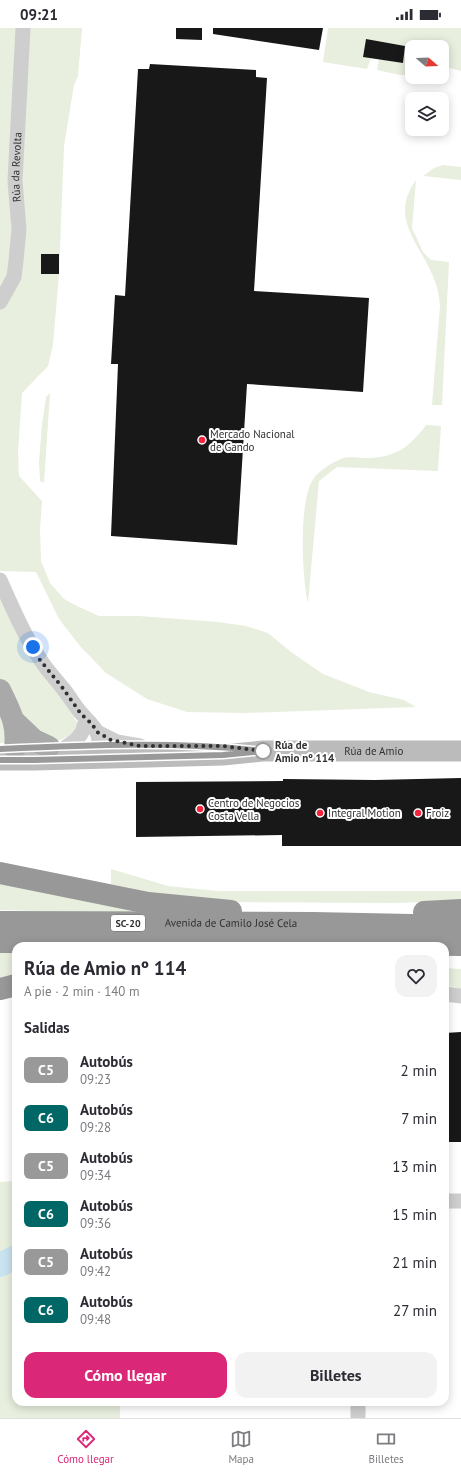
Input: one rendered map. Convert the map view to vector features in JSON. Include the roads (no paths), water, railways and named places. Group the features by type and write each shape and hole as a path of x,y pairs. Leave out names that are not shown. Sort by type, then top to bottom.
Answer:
{"highway":[{"path":"0,873 148,903 241,912 256,924"},
{"path":"410,939 416,913 461,910"},
{"name":"Avenida de Camilo José Cela","path":"0,922 313,923 432,942"},
{"name":"Avenida de Camilo José Cela","path":"307,942 410,939 461,926"},
{"name":"Avenida de Camilo José Cela","path":"0,942 12,942"},
{"name":"Avenida de Camilo José Cela","path":"449,944 461,946"},
{"path":"449,958 461,959"},
{"path":"0,989 12,986"}],"main road":[{"path":"0,690 14,721 16,736 4,753"},
{"path":"14,721 34,740 55,751"}],"street":[{"name":"Rúa da Revolta","path":"0,302 14,277 17,253 19,229 15,181 23,28"},
{"path":"0,580 18,621 40,660 62,687 90,729"},
{"name":"Rúa de Amio","path":"55,751 90,729 148,751"},
{"name":"Rúa de Amio","path":"4,753 55,751 148,751 223,755 263,751 461,751"},
{"path":"449,994 461,996"},
{"path":"449,1201 461,1201"},
{"path":"358,1406 358,1418"}],"waterway":[{"path":"0,1265 12,1259"}],"place":[{"name":"Mercado Nacional de Gando","path":"202,440"},
{"name":"Rúa de Amio nº 114","path":"263,751"},
{"name":"Centro de Negocios Costa Vella","path":"200,809"},
{"name":"Integral Motion","path":"320,813"},
{"name":"Froiz","path":"418,813"}]}
